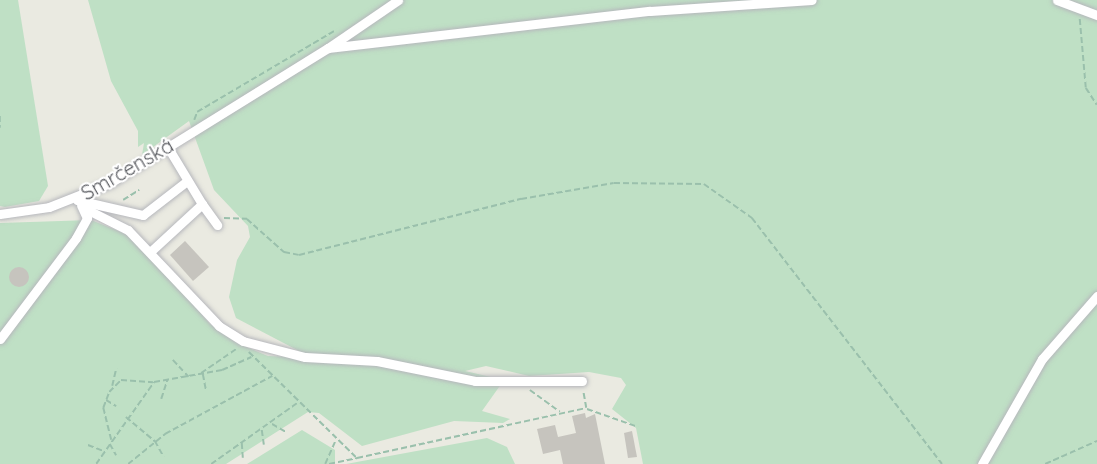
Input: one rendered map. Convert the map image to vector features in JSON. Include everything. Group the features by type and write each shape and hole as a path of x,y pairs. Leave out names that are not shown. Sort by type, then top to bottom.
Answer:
{"street":[{"path":"328,48 344,34 398,0"},
{"path":"328,48 650,11 812,0"},
{"path":"1057,0 1079,6 1097,15"},
{"name":"Smrčenská","path":"0,214 75,199 328,48"},
{"path":"167,146 216,224"},
{"path":"75,199 143,215 187,181"},
{"path":"75,199 84,208 115,220 235,338 305,357 377,361 475,381 582,381"},
{"path":"150,252 202,204"},
{"path":"0,339 76,238 87,218 84,208"},
{"path":"982,464 1042,358 1097,296"}],"path":[{"path":"1079,6 1086,88 1097,105"},
{"path":"198,126 197,112 314,40 334,31 344,34"},
{"path":"0,116 0,128"},
{"path":"216,224 230,216 247,219 284,252 298,255 521,200 614,183 704,184 752,218 942,464"},
{"path":"119,203 139,190"},
{"path":"198,375 233,352 241,344 235,338"},
{"path":"246,350 335,441 357,458"},
{"path":"112,387 132,379 154,382 203,374 252,356"},
{"path":"173,360 189,377"},
{"path":"116,368 112,387 106,400 104,425 116,455"},
{"path":"203,374 207,390"},
{"path":"128,464 155,441 272,376"},
{"path":"161,399 167,381"},
{"path":"516,381 561,412"},
{"path":"582,381 586,408"},
{"path":"96,464 126,417 154,382"},
{"path":"106,400 116,406"},
{"path":"211,464 272,423 297,402"},
{"path":"329,464 586,408 638,427"},
{"path":"126,417 155,441 164,457"},
{"path":"272,423 286,432"},
{"path":"262,430 264,445"},
{"path":"325,464 335,441"},
{"path":"1045,464 1097,441"},
{"path":"242,443 243,458"},
{"path":"88,445 105,452"}],"green space":[{"path":"0,0 18,0 48,186 39,201 5,207 0,206"},
{"path":"88,0 1097,0 1097,464 643,464 636,428 612,409 626,385 621,378 589,372 529,376 486,366 465,371 504,380 482,411 510,419 503,423 454,421 362,446 319,413 308,412 226,464 0,464 0,223 91,220 121,232 139,242 210,324 237,343 268,356 293,357 299,351 236,318 229,297 237,260 250,237 248,226 214,190 189,121 142,155 144,143 138,147 138,131 111,81"},
{"path":"302,430 335,450 335,464 247,464"},
{"path":"487,438 507,447 515,464 346,464"}],"building":[{"path":"185,241 209,267 193,281 170,255"},
{"path":"19,267 26,270 29,277 26,284 19,287 12,284 9,277 12,270"},
{"path":"585,413 586,418 595,414 605,464 563,464 560,450 543,454 537,429 555,425 558,437 576,433 572,416"},
{"path":"632,431 637,457 628,458 624,433"}]}
